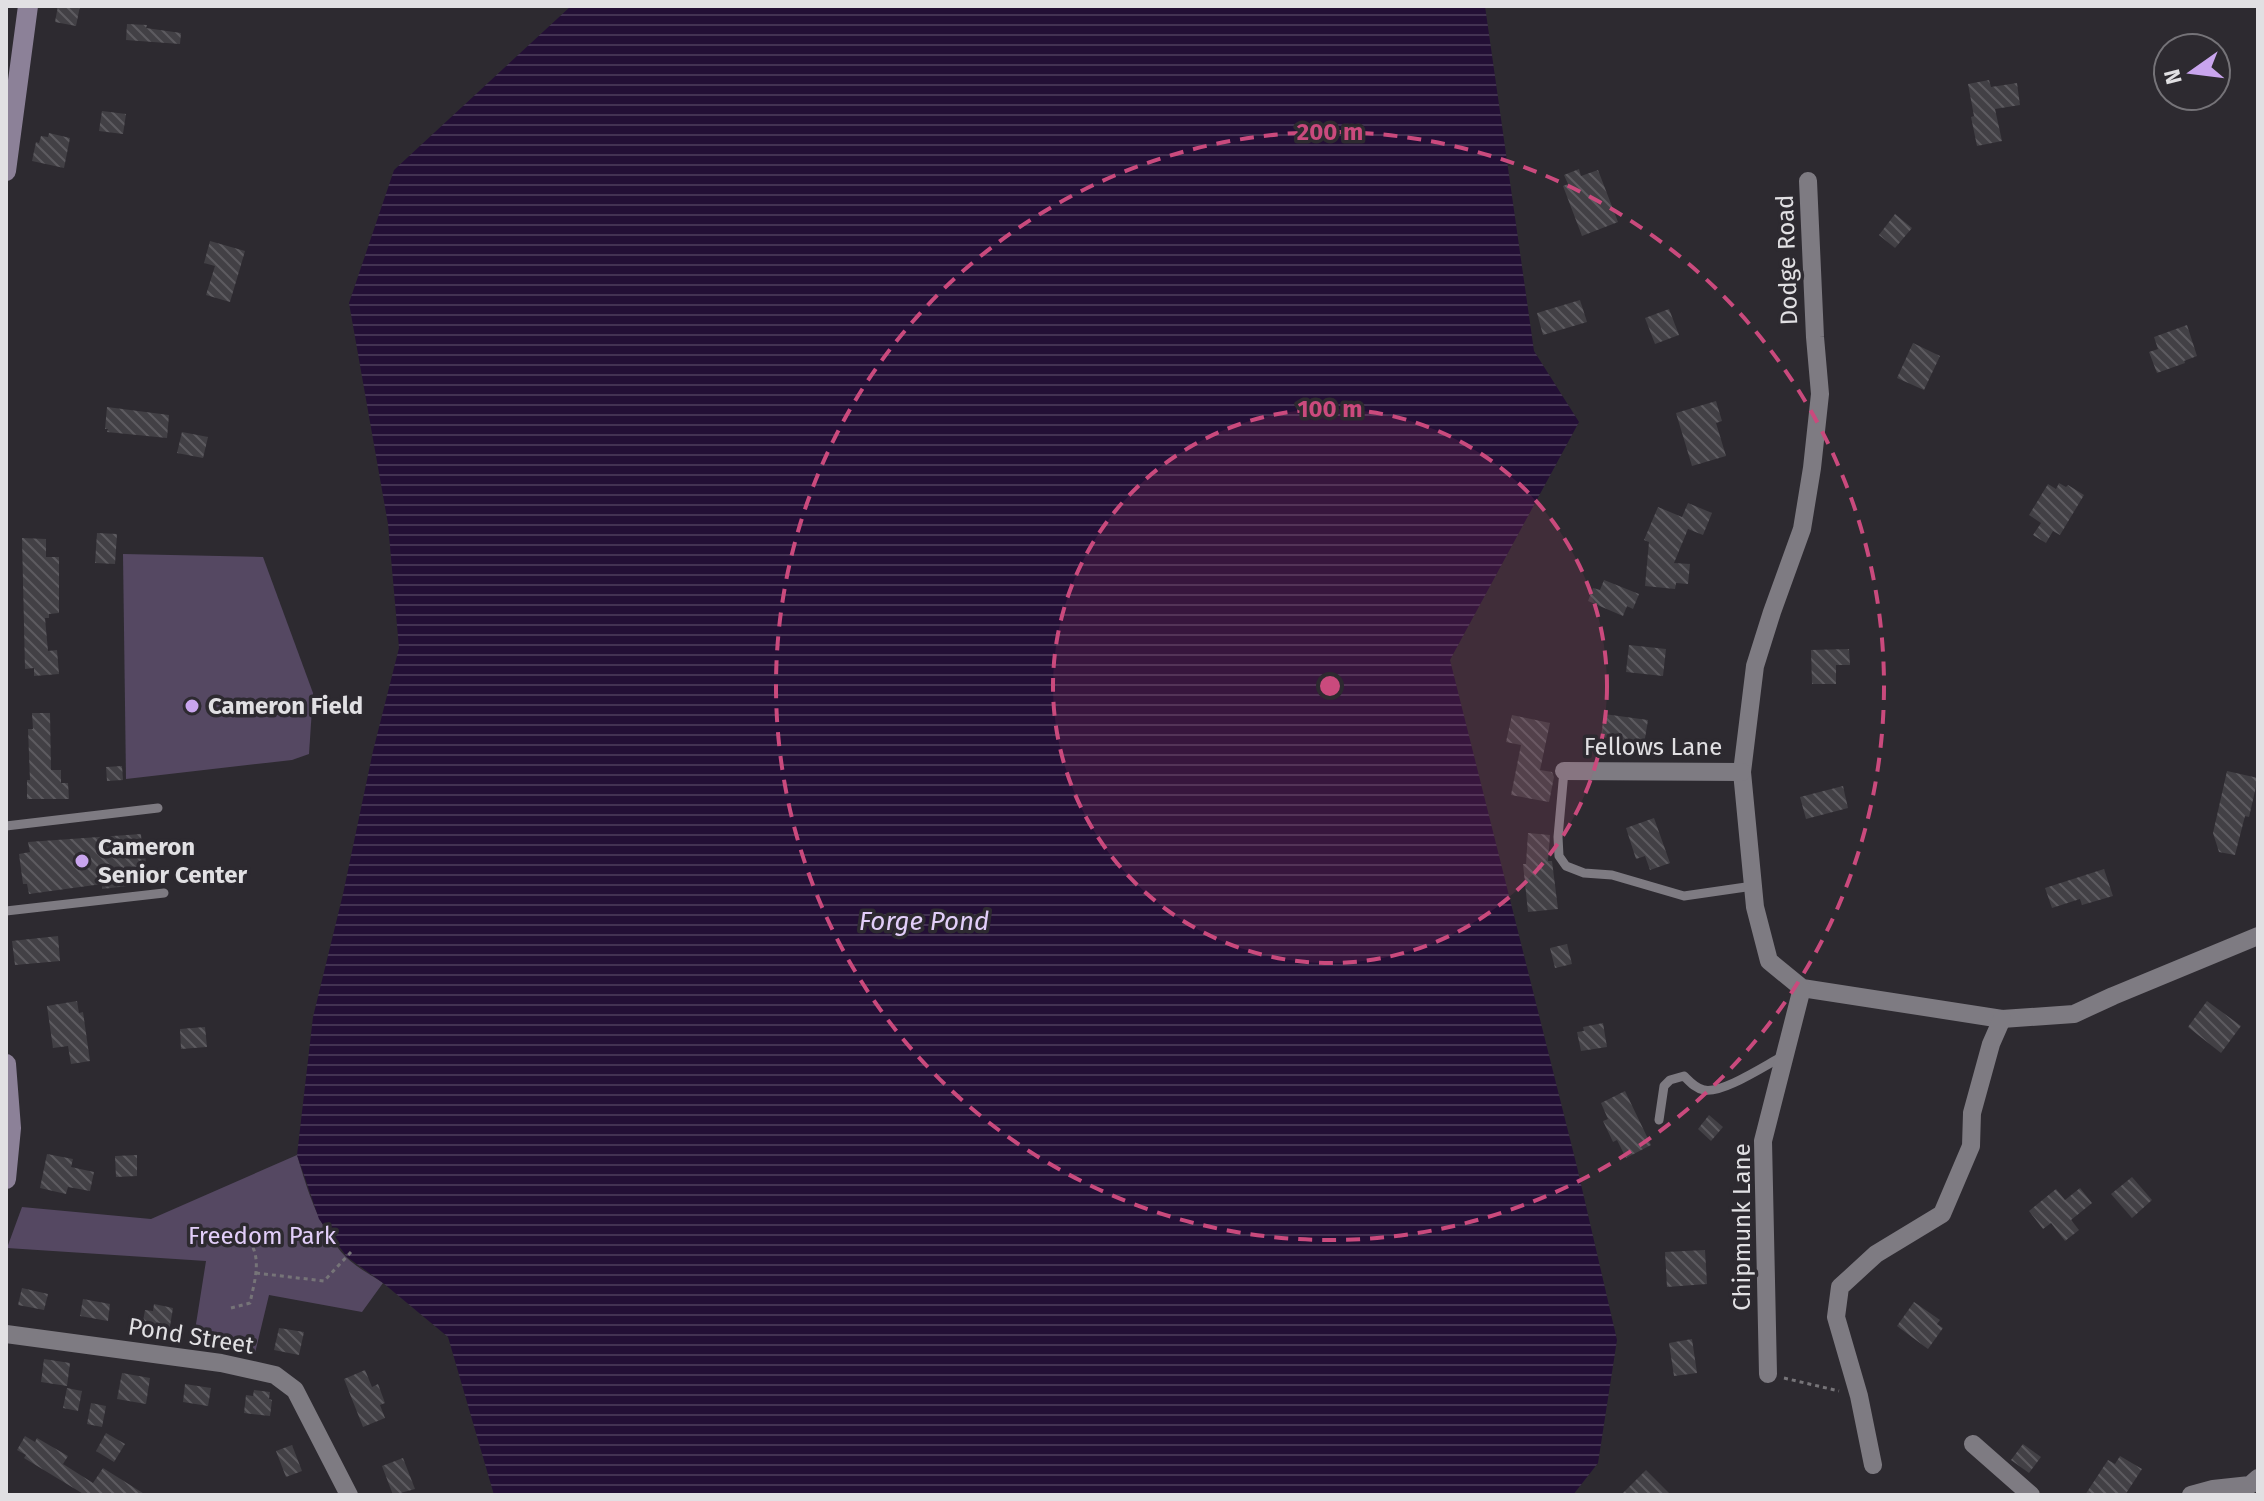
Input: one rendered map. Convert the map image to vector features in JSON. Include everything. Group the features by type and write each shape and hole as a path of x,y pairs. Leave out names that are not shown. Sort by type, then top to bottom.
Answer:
{"main road":[{"path":"6,171 28,6"},
{"path":"6,1064 11,1128 6,1179"}],"street":[{"name":"Dodge Road","path":"1802,988 1769,961 1755,907 1742,772 1755,666 1802,529 1812,468 1820,394 1808,181"},
{"name":"Fellows Lane","path":"1564,771 1742,772"},
{"path":"1802,988 2002,1019 2074,1014 2258,936"},
{"name":"Chipmunk Lane","path":"1768,1374 1763,1141 1802,988"},
{"path":"1873,1465 1859,1396 1836,1317 1840,1287 1876,1254 1942,1214 1971,1146 1972,1113 1991,1044 2002,1019"},
{"name":"Pond Street","path":"7,1338 221,1363 275,1375 295,1390 349,1495"},
{"path":"1973,1444 2031,1495"},
{"path":"2191,1495 2213,1489 2251,1486"}],"lane":[{"path":"1564,771 1558,837 1559,856 1566,866 1584,873 1612,875 1684,896 1753,886"},
{"path":"6,826 158,808"},
{"path":"6,911 164,893"},
{"path":"1659,1120 1664,1086 1670,1080 1684,1076 1696,1087 1707,1091 1724,1087 1785,1055"}],"path":[{"path":"231,1308 250,1303 256,1273 256,1251 250,1242 240,1241"},
{"path":"256,1273 324,1281 352,1251"},
{"path":"1768,1374 1859,1396"}],"green space":[{"path":"123,554 263,557 313,693 309,754 292,760 126,779"},
{"name":"Freedom Park","path":"297,1155 310,1196 328,1234 350,1261 383,1283 362,1312 269,1295 255,1353 193,1343 206,1261 7,1248 22,1207 151,1219"}],"water":[{"name":"Forge Pond","path":"571,6 1485,6 1534,351 1579,422 1450,660 1577,1167 1617,1340 1598,1463 1573,1495 494,1495 448,1337 347,1257 319,1219 297,1155 313,1017 399,648 388,524 349,303 394,170"}],"building":[{"path":"58,6 80,6 76,26 55,22"},
{"path":"127,24 181,33 180,44 126,40"},
{"path":"1989,80 1991,87 2017,83 2020,105 1995,109 2002,141 1977,146 1968,84"},
{"path":"102,111 126,114 123,134 99,131"},
{"path":"49,133 70,138 64,168 32,161 36,142 39,143 41,136 48,137"},
{"path":"1579,169 1581,176 1598,170 1618,222 1582,236 1563,186 1568,184 1564,175"},
{"path":"1895,214 1912,228 1895,248 1879,235"},
{"path":"210,241 245,251 230,302 206,295 215,266 204,263"},
{"path":"1580,300 1587,322 1543,335 1537,313"},
{"path":"1669,309 1679,335 1655,344 1645,318"},
{"path":"2187,325 2197,356 2157,373 2149,352 2158,349 2154,337"},
{"path":"1913,343 1940,356 1924,390 1897,378"},
{"path":"1716,401 1722,421 1716,423 1726,456 1692,466 1676,413"},
{"path":"107,407 169,415 167,438 107,432"},
{"path":"182,432 208,437 203,458 177,453"},
{"path":"2059,483 2084,495 2060,535 2053,531 2046,543 2033,535 2041,523 2029,515 2048,484 2056,489"},
{"path":"1688,503 1712,513 1703,535 1688,529 1674,563 1690,564 1688,584 1676,583 1675,589 1645,586 1649,542 1644,540 1658,507 1682,517"},
{"path":"97,533 117,534 115,564 95,563"},
{"path":"22,538 46,539 46,557 59,557 59,613 49,614 49,618 45,618 48,651 57,650 59,674 34,676 34,668 25,669"},
{"path":"1604,580 1639,594 1633,609 1627,606 1623,616 1588,601 1593,588 1600,590"},
{"path":"1629,645 1666,649 1663,676 1626,672"},
{"path":"1849,649 1850,665 1836,665 1836,684 1812,684 1811,650"},
{"path":"32,713 50,713 51,770 61,770 61,783 68,783 69,799 27,799 27,780 30,780 28,729 33,729"},
{"path":"1604,714 1648,720 1644,744 1601,737"},
{"path":"1512,715 1550,723 1540,770 1552,772 1554,777 1549,802 1511,795 1521,745 1506,742"},
{"path":"122,766 123,780 107,781 106,767"},
{"path":"2227,771 2258,778 2249,817 2245,816 2235,855 2219,852 2213,833"},
{"path":"1843,786 1848,808 1806,819 1800,797"},
{"path":"1654,818 1670,863 1650,870 1645,856 1636,859 1626,828"},
{"path":"1528,833 1550,835 1548,861 1552,861 1558,909 1528,912 1523,864 1526,864"},
{"name":"Cameron Senior Center","path":"141,834 142,849 145,849 145,884 102,889 102,884 29,894 27,884 23,884 19,854 30,852 28,842"},
{"path":"2104,869 2113,896 2082,905 2080,899 2052,908 2045,888"},
{"path":"58,936 60,961 15,965 12,941"},
{"path":"1567,944 1572,964 1555,968 1550,948"},
{"path":"77,1001 79,1013 83,1012 90,1061 71,1064 68,1046 53,1048 47,1006"},
{"path":"2207,1001 2241,1026 2221,1053 2188,1027"},
{"path":"1603,1023 1607,1047 1581,1051 1577,1032 1584,1031 1583,1027"},
{"path":"205,1027 207,1047 181,1049 180,1029"},
{"path":"1625,1091 1651,1145 1626,1158 1617,1140 1613,1142 1603,1121 1608,1119 1601,1103"},
{"path":"1709,1115 1723,1127 1711,1141 1698,1129"},
{"path":"47,1154 73,1159 71,1167 94,1172 90,1191 68,1187 66,1194 40,1188"},
{"path":"137,1155 137,1176 116,1177 115,1156"},
{"path":"2132,1177 2152,1200 2132,1218 2111,1194"},
{"path":"2080,1188 2092,1203 2071,1220 2079,1230 2065,1241 2051,1223 2043,1229 2029,1211 2056,1189 2065,1200"},
{"path":"1705,1250 1707,1284 1667,1287 1665,1252"},
{"path":"22,1288 48,1294 44,1310 18,1305"},
{"path":"83,1299 110,1304 108,1321 80,1316"},
{"path":"1914,1302 1940,1320 1937,1324 1943,1328 1928,1349 1897,1326"},
{"path":"154,1304 173,1308 169,1332 142,1327 145,1310 153,1311"},
{"path":"279,1328 304,1332 299,1355 274,1350"},
{"path":"1692,1339 1697,1373 1674,1376 1669,1343"},
{"path":"44,1359 70,1363 67,1386 41,1382"},
{"path":"365,1370 372,1387 378,1384 385,1403 380,1405 385,1418 363,1427 344,1379"},
{"path":"122,1373 150,1378 146,1404 117,1399"},
{"path":"185,1384 211,1388 208,1406 183,1402"},
{"path":"67,1388 82,1391 78,1411 63,1408"},
{"path":"254,1390 270,1392 270,1416 244,1413 246,1395 253,1396"},
{"path":"91,1403 106,1406 102,1427 87,1424"},
{"path":"106,1433 125,1444 114,1462 96,1451"},
{"path":"25,1436 35,1442 37,1438 68,1456 63,1464 93,1483 103,1468 146,1495 85,1495 24,1458 26,1455 17,1450"},
{"path":"2023,1444 2041,1457 2029,1473 2011,1460"},
{"path":"292,1445 302,1471 286,1477 276,1451"},
{"path":"2120,1456 2142,1469 2125,1495 2085,1495 2108,1460 2115,1464"},
{"path":"403,1458 415,1489 393,1495 382,1466"},
{"path":"1646,1470 1671,1495 1621,1495"}],"place":[{"name":"Cameron Field","path":"192,706"},
{"name":"Cameron Senior Center","path":"82,861"}]}
